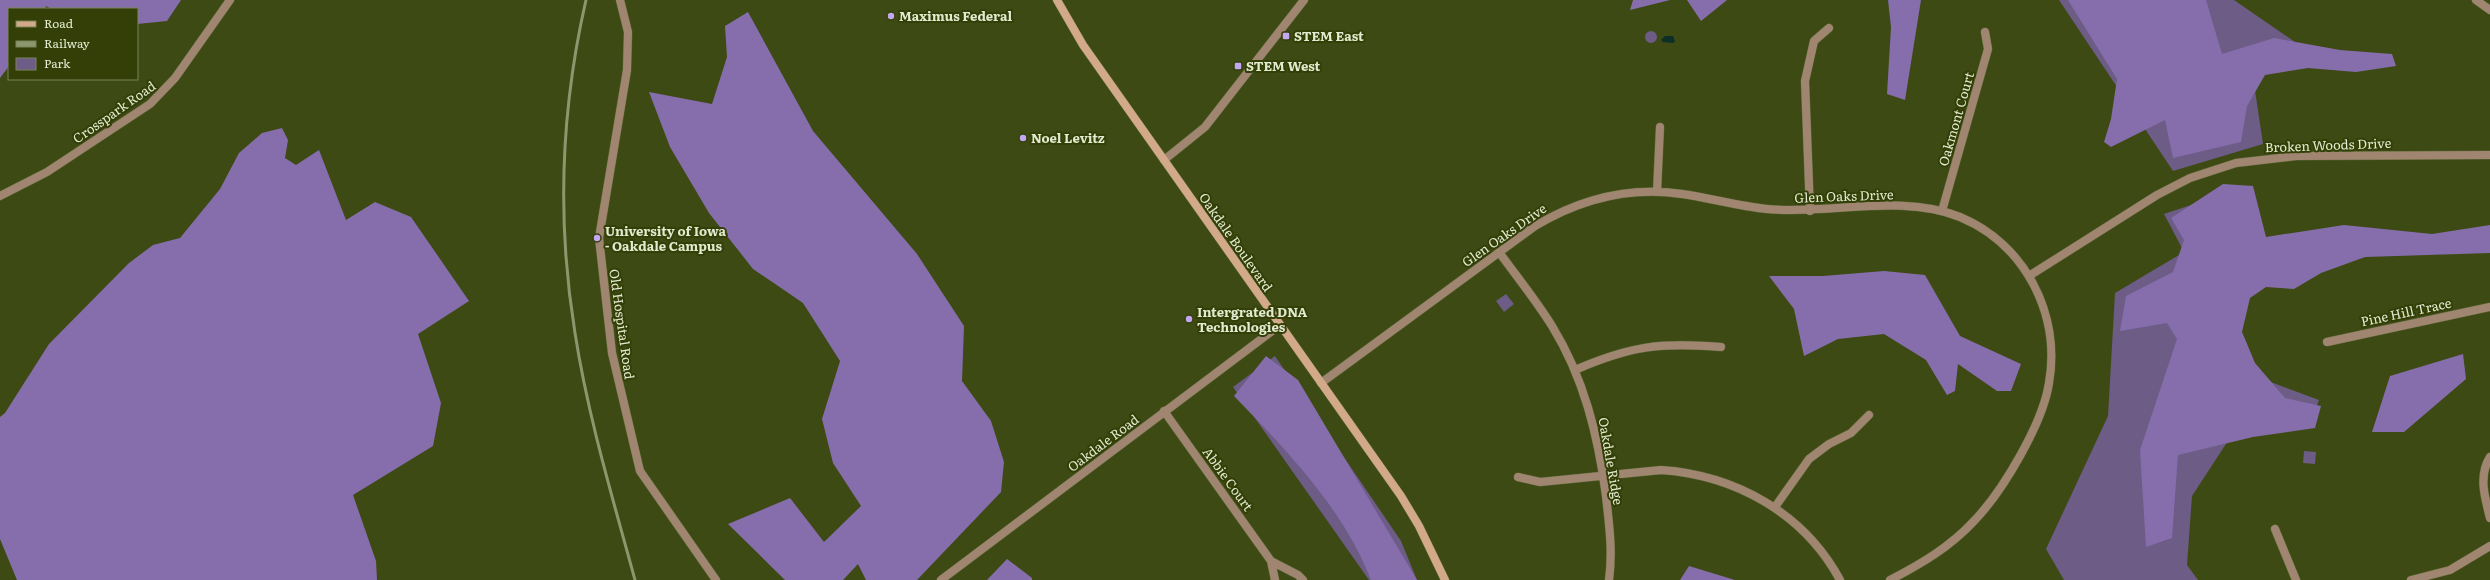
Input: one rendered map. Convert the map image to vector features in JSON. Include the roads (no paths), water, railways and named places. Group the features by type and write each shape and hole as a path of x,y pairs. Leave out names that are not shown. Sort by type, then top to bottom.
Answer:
{"main road":[{"name":"Oakdale Boulevard","path":"1057,0 1083,45 1401,496 1419,526 1445,580"}],"street":[{"name":"Crosspark Road","path":"0,196 47,172 150,104 175,78 230,0"},
{"name":"Old Hospital Road","path":"620,0 628,32 627,70 599,238 612,353 625,416 640,471 716,580"},
{"path":"1164,160 1206,127 1304,0"},
{"path":"2476,0 2490,10"},
{"path":"1810,211 1805,80 1814,42 1829,28"},
{"name":"Oakmont Court","path":"1942,211 1988,49 1985,32"},
{"path":"1657,192 1660,127"},
{"name":"Broken Woods Drive","path":"2029,276 2157,195 2190,178 2222,167 2266,158 2296,156 2490,154"},
{"name":"Glen Oaks Drive","path":"1321,383 1535,226 1574,206 1616,194 1657,192 1762,208 1810,211 1908,206 1942,211 1966,220 1991,235 2007,249 2029,276 2043,304 2051,343 2049,383 2039,418 2006,478 1976,520 1943,549 1890,580"},
{"name":"Oakdale Ridge","path":"1498,252 1549,321 1575,370 1594,427 1603,475 1612,546 1608,580"},
{"name":"Pine Hill Trace","path":"2327,342 2490,307"},
{"name":"Oakdale Road","path":"941,580 1280,325"},
{"path":"1575,370 1608,355 1648,346 1668,344 1721,347"},
{"name":"Abbie Court","path":"1164,411 1271,561 1275,580"},
{"path":"1775,507 1809,459 1829,444 1852,433 1869,415"},
{"path":"2490,457 2483,477 2484,494 2490,518"},
{"path":"1518,477 1540,482 1661,470 1699,474 1739,487 1775,507 1814,542 1840,580"},
{"path":"2275,529 2296,580"},
{"path":"2411,580 2450,570 2490,546"},
{"name":"Abbie Court","path":"1271,561 1298,575 1303,580"}],"water":[{"path":"1665,36 1673,36 1675,41 1673,43 1663,42 1661,40"}],"railway":[{"path":"586,0 571,83 564,166 564,208 569,292 580,364 594,427 635,580"}],"place":[{"name":"Maximus Federal","path":"891,16"},
{"name":"STEM East","path":"1286,36"},
{"name":"STEM West","path":"1238,66"},
{"name":"Noel Levitz","path":"1023,138"},
{"name":"University of Iowa - Oakdale Campus","path":"597,238"},
{"name":"Intergrated DNA Technologies","path":"1189,319"}]}
